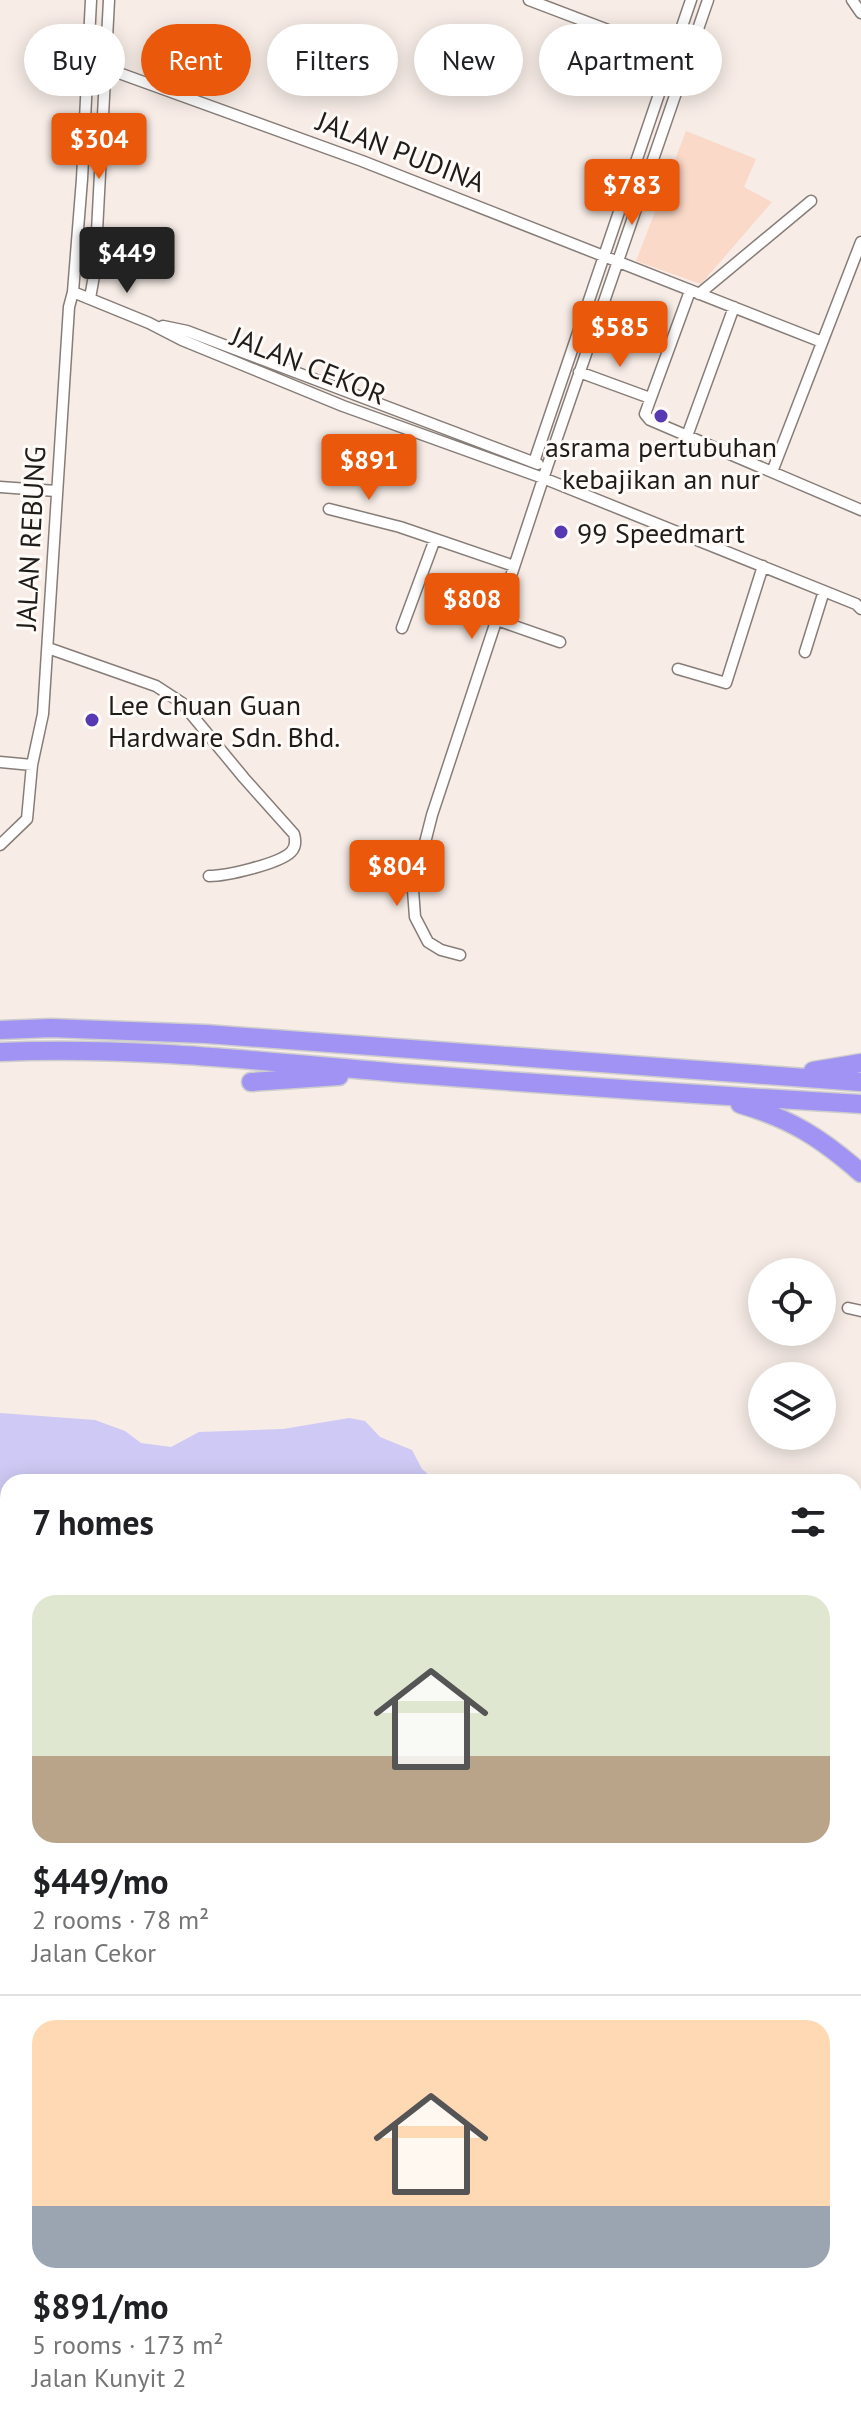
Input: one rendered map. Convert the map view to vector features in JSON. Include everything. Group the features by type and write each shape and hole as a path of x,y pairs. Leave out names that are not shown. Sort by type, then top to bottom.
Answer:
{"highway":[{"path":"0,1030 51,1028 206,1034 861,1082"},
{"path":"0,1052 74,1050 202,1055 398,1072 861,1104"},
{"path":"787,1075 861,1063"},
{"path":"251,1082 398,1072"},
{"path":"713,1095 795,1123 815,1135 861,1173"}],"street":[{"name":"JALAN REBUNG","path":"90,24 91,0"},
{"path":"108,24 109,0"},
{"path":"529,0 591,24"},
{"path":"683,24 691,0"},
{"path":"700,24 708,0"},
{"path":"852,0 861,13"},
{"name":"JALAN PUDINA","path":"125,75 362,161 822,342"},
{"name":"JALAN REBUNG","path":"0,845 27,819 32,765 43,714 56,491 86,96"},
{"path":"69,307 90,298 96,255 104,96"},
{"path":"545,472 534,462 658,96"},
{"path":"460,955 441,950 428,942 415,917 413,890 432,815 514,566 675,96"},
{"path":"811,201 694,292 645,414 650,420 860,507"},
{"path":"772,472 861,242"},
{"name":"JALAN CEKOR","path":"73,292 343,406 545,472 856,604 861,609"},
{"path":"687,436 734,307"},
{"name":"JALAN CEKOR","path":"149,323 187,331 534,462"},
{"path":"579,372 650,398"},
{"path":"513,454 527,452 541,442"},
{"path":"0,487 56,491"},
{"path":"329,509 435,539 514,566"},
{"path":"402,628 435,539"},
{"path":"678,669 726,683 763,566"},
{"path":"805,652 824,591"},
{"path":"497,620 560,642"},
{"path":"48,648 156,686 182,703 294,834 296,842 293,850 278,859 240,871 209,876"},
{"path":"0,762 32,765"},
{"path":"848,1308 861,1311"}],"shaded area":[{"path":"686,131 756,159 744,187 772,202 701,284 636,261"},
{"path":"0,1413 95,1420 125,1431 141,1443 171,1447 199,1432 283,1429 349,1418 365,1421 380,1437 412,1450 428,1474 0,1474"}],"place":[{"name":"asrama pertubuhan kebajikan an nur","path":"661,416"},
{"name":"99 Speedmart","path":"561,532"},
{"name":"Lee Chuan Guan Hardware Sdn. Bhd.","path":"92,720"}]}
